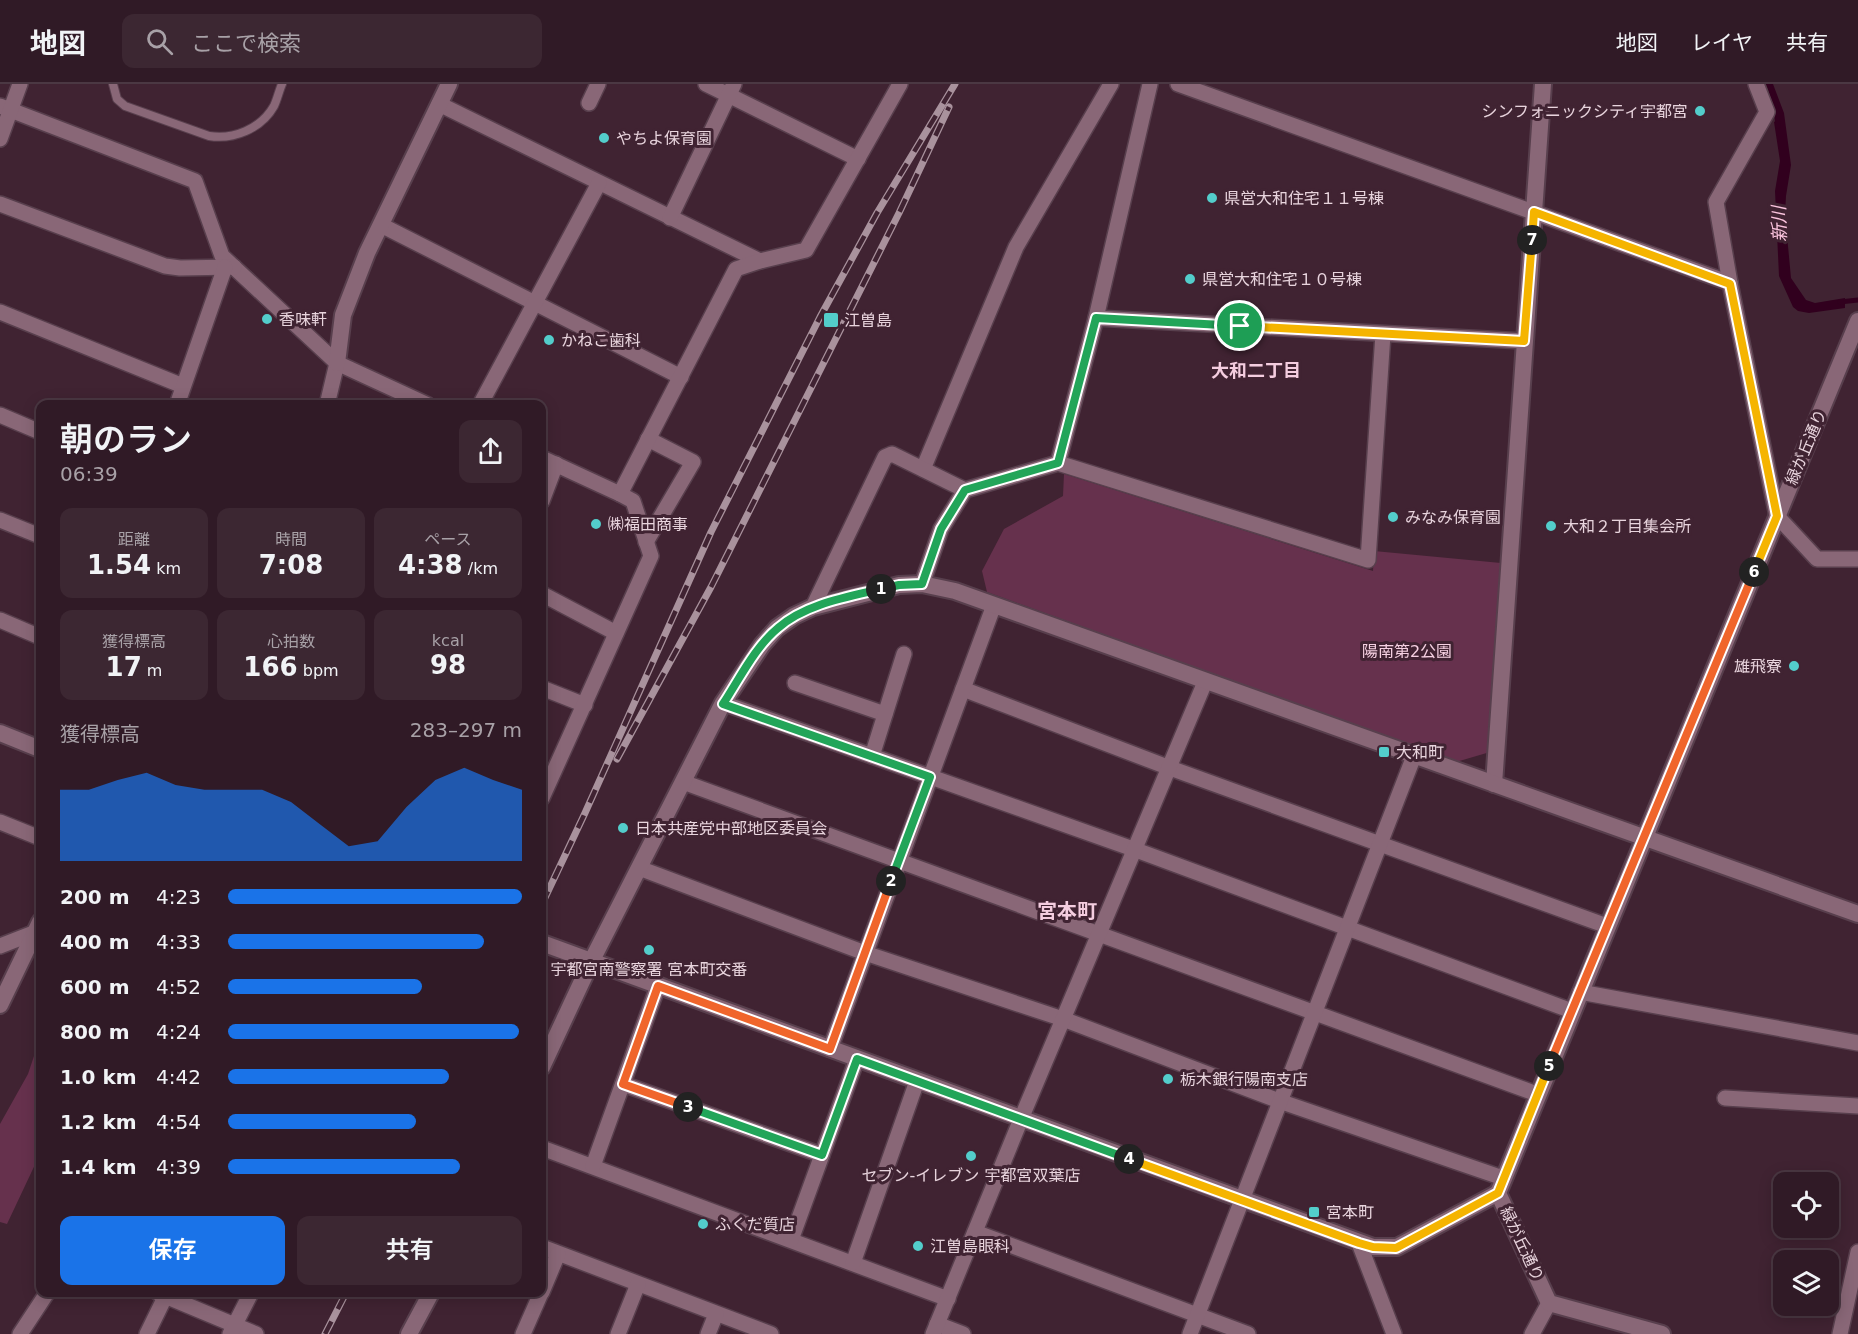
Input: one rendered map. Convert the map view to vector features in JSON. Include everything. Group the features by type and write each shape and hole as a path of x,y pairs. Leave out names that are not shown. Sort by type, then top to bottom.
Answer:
{"street":[{"path":"0,139 5,108 20,84"},
{"path":"328,400 337,363 343,315 367,253 449,84"},
{"path":"589,103 598,84"},
{"path":"706,84 731,90 858,159"},
{"path":"620,494 736,269 806,250 900,84"},
{"path":"923,469 1016,247 1111,84"},
{"path":"1058,463 1096,318 1150,84"},
{"path":"1178,84 1730,284"},
{"path":"1494,784 1543,84"},
{"path":"1756,84 1767,112 1716,202 1730,284 1777,516 1817,559 1858,559"},
{"path":"670,218 731,90"},
{"path":"439,104 760,261"},
{"path":"5,108 195,181 222,256 229,267 337,363 417,400"},
{"path":"483,400 599,183"},
{"path":"0,204 165,266 229,267"},
{"path":"381,225 681,377"},
{"path":"179,400 229,267"},
{"path":"0,312 183,386"},
{"path":"1096,318 1524,341"},
{"name":"緑が丘通り","path":"1549,1303 1500,1186 1858,321"},
{"path":"922,584 941,529 965,490 1058,463 1368,560 1383,334"},
{"path":"0,415 36,430"},
{"path":"646,542 693,462 648,439"},
{"path":"813,607 885,457 892,454 965,490"},
{"path":"546,478 549,461 633,501 651,556 585,705 547,772"},
{"path":"0,520 36,534"},
{"path":"546,1058 591,962 723,704 762,645 777,628 813,607 899,585 922,584 955,591 1858,914"},
{"path":"546,596 616,633"},
{"path":"830,1049 994,605"},
{"path":"0,620 36,635"},
{"path":"872,756 904,654"},
{"path":"963,1334 935,1329 1205,682"},
{"path":"795,683 885,714"},
{"path":"963,689 1170,768 1607,926"},
{"path":"546,690 585,705"},
{"path":"723,704 1136,850 1572,1011"},
{"path":"0,733 36,747"},
{"path":"1190,1334 1244,1201 1414,756"},
{"path":"683,782 1537,1094"},
{"path":"0,822 36,836"},
{"path":"639,868 865,953 1063,1019 1500,1186"},
{"path":"0,946 36,928"},
{"path":"0,1005 36,931"},
{"path":"546,945 1373,1247 1396,1248 1500,1186"},
{"path":"593,1166 658,986"},
{"path":"1580,992 1858,1043"},
{"path":"791,1240 857,1059"},
{"path":"853,1263 917,1081"},
{"path":"623,1084 822,1155"},
{"path":"1725,1098 1858,1106"},
{"path":"546,1149 948,1299"},
{"path":"975,1232 1248,1334"},
{"path":"1359,1243 1394,1334"},
{"path":"546,1249 771,1334"},
{"path":"1840,1334 1858,1252"},
{"path":"546,1281 558,1254"},
{"path":"618,1334 638,1284"},
{"path":"20,1334 44,1297"},
{"path":"147,1334 163,1297"},
{"path":"170,1297 232,1329 256,1334"},
{"path":"232,1329 249,1297"},
{"path":"409,1334 429,1297"},
{"path":"523,1334 539,1297"},
{"path":"1532,1334 1549,1303 1662,1334"},
{"path":"708,1334 716,1314"}],"lane":[{"path":"113,84 117,99 125,106 220,138 248,130 258,124 274,106 282,84"}],"green space":[{"name":"陽南第2公園","path":"1064,474 1373,571 1374,551 1501,563 1490,752 1456,762 987,592 982,571 1004,529 1063,496"},
{"path":"36,1053 36,1162 7,1224 0,1222 0,1124 28,1074"}],"water":[{"path":"1766,84 1773,84 1784,113 1791,165 1785,214 1791,278 1806,300 1815,303 1845,298 1845,308 1809,313 1798,311 1793,307 1779,276 1775,191 1780,161 1774,122 1779,119 1777,107"}],"waterway":[{"name":"新川","path":"1769,84 1776,107 1778,126"},
{"name":"新川","path":"1840,302 1858,300"}],"railway":[{"path":"546,896 711,532 820,317 877,213 955,84"},
{"path":"617,759 711,587 899,213 949,107"},
{"path":"325,1334 344,1297"}],"place":[{"name":"シンフォニックシティ宇都宮","path":"1700,111"},
{"name":"やちよ保育園","path":"604,138"},
{"name":"県営大和住宅１１号棟","path":"1212,198"},
{"name":"県営大和住宅１０号棟","path":"1190,279"},
{"name":"香味軒","path":"267,319"},
{"name":"江曽島","path":"831,320"},
{"name":"かねこ歯科","path":"549,340"},
{"name":"みなみ保育園","path":"1393,517"},
{"name":"㈱福田商事","path":"596,524"},
{"name":"大和２丁目集会所","path":"1551,526"},
{"name":"雄飛寮","path":"1794,666"},
{"name":"大和町","path":"1384,752"},
{"name":"日本共産党中部地区委員会","path":"623,828"},
{"name":"宇都宮南警察署 宮本町交番","path":"649,950"},
{"name":"栃木銀行陽南支店","path":"1168,1079"},
{"name":"セブン-イレブン 宇都宮双葉店","path":"971,1156"},
{"name":"宮本町","path":"1314,1212"},
{"name":"ふくだ質店","path":"703,1224"},
{"name":"江曽島眼科","path":"918,1246"}],"district":[{"name":"大和二丁目","path":"1256,370"},
{"name":"宮本町","path":"1067,911"}],"route":[{"path":"1534,212 1730,284 1777,516 1498,1193 1396,1248 1384,1249 1359,1243 857,1059 822,1155 623,1084 658,986 830,1049 930,777 723,704 762,645 777,628 813,607 899,585 922,584 941,529 965,490 1058,463 1096,318 1240,326 1524,341 1534,212"}]}
